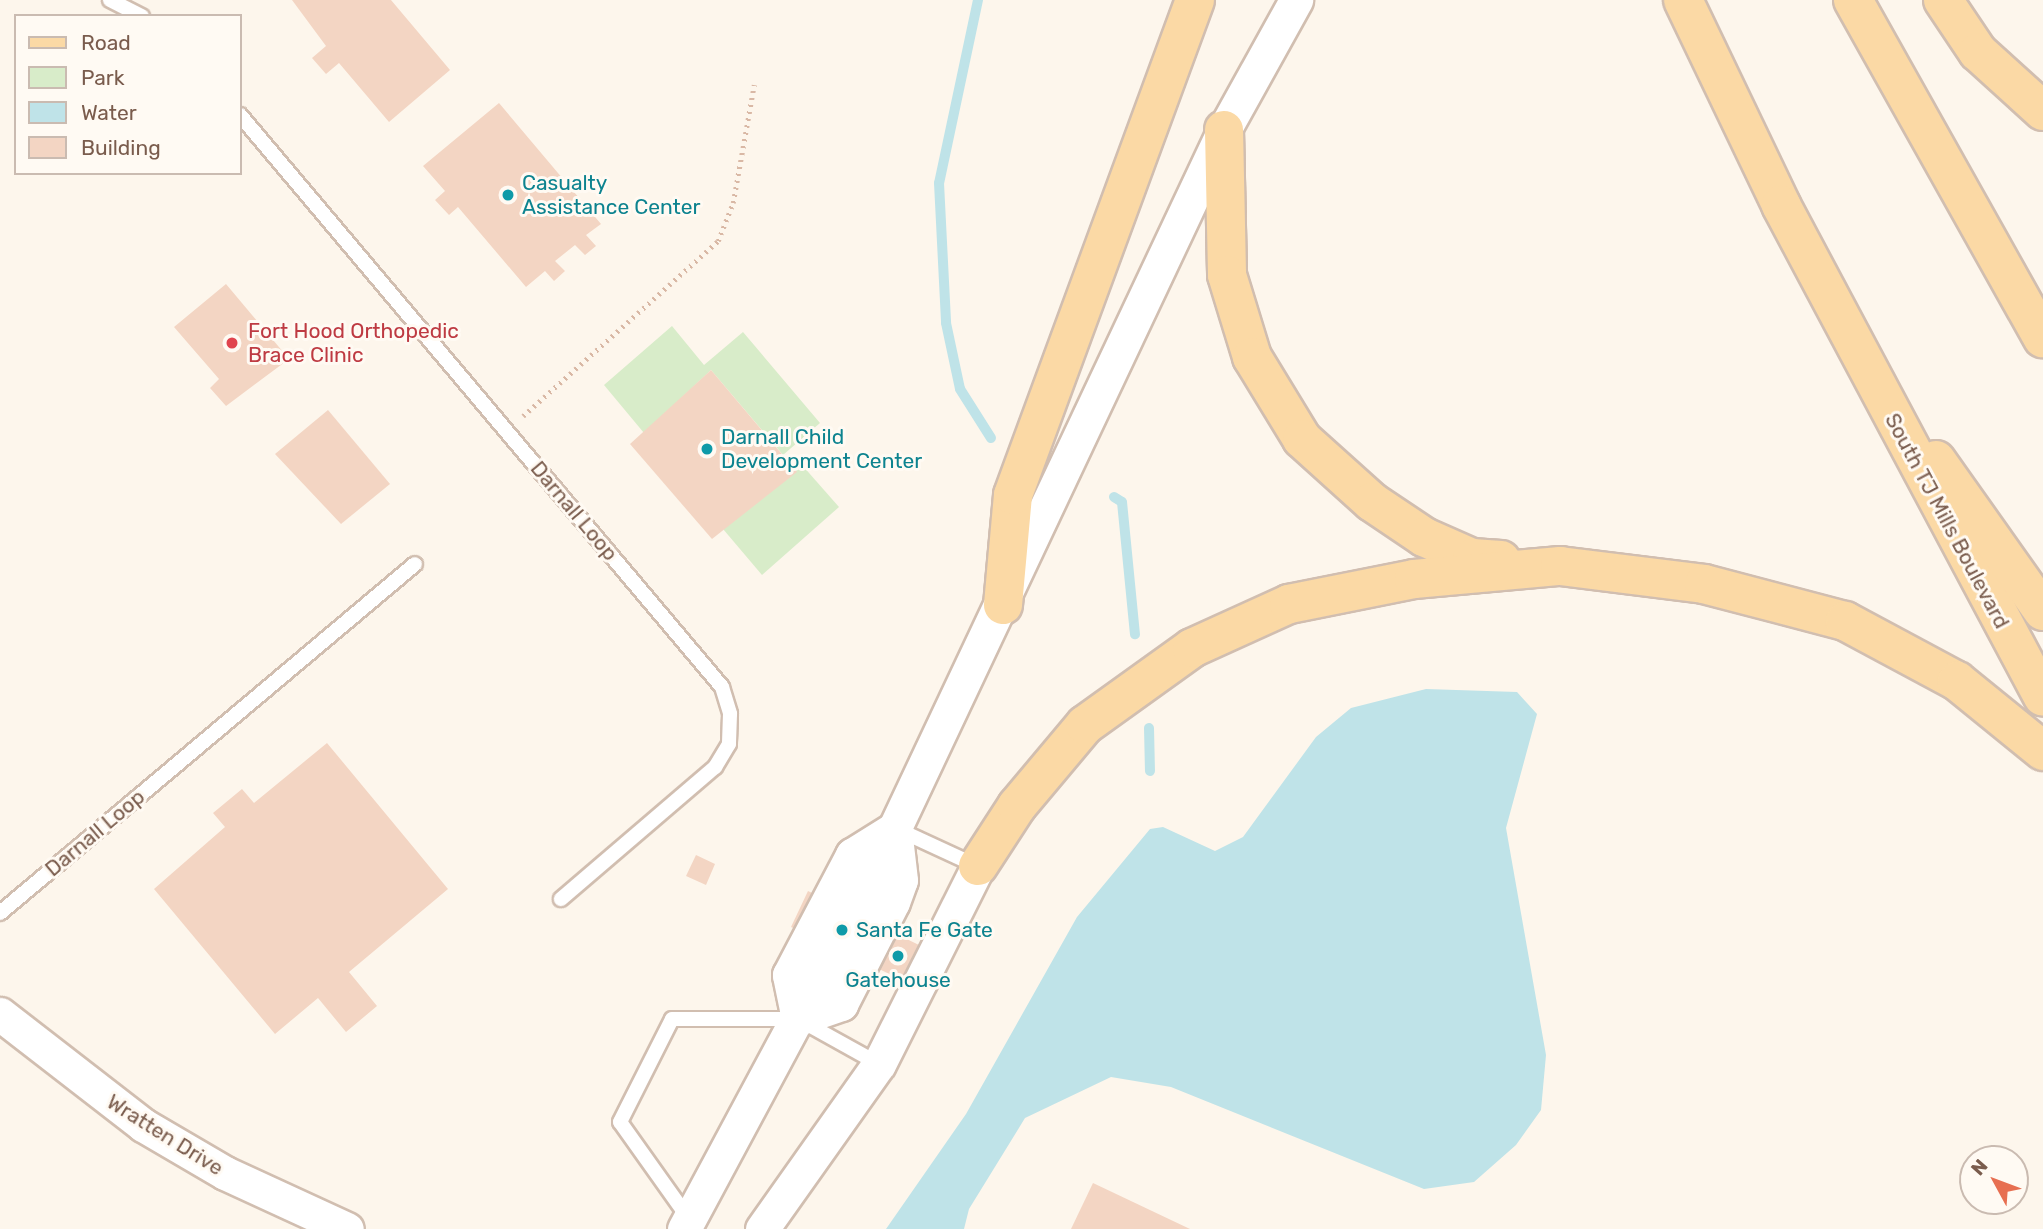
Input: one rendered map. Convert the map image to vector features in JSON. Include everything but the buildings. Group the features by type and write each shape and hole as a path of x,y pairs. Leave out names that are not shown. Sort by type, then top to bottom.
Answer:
{"main road":[{"path":"1003,605 1013,495 1195,0"},
{"name":"South TJ Mills Boulevard","path":"1683,0 1854,345 2043,697"},
{"path":"1853,0 2043,338"},
{"path":"1942,0 1978,52 2043,111"},
{"path":"1224,130 1227,275 1252,357 1303,439 1371,502 1424,537 1472,558 1704,584 1845,621 1957,681 2043,751"},
{"name":"South TJ Mills Boulevard","path":"1854,345 2043,611"},
{"path":"978,866 1017,806 1085,725 1192,648 1289,604 1414,579 1560,566"}],"street":[{"path":"687,1224 798,1019 895,828 1003,605 1224,130 1296,0"},
{"path":"762,1229 879,1064 978,866"},
{"name":"Wratten Drive","path":"0,1014 143,1125 225,1172 347,1229"}],"lane":[{"path":"110,0 138,14"},
{"name":"Darnall Loop","path":"242,117 722,687 730,714 729,744 715,766 561,899"},
{"name":"Darnall Loop","path":"0,913 415,564"},
{"path":"895,828 978,866"},
{"path":"687,1224 620,1122 672,1019 798,1019 879,1064"}],"path":[{"path":"506,430 718,241 733,203 754,85"}],"green space":[{"path":"672,326 704,365 743,332 820,423 783,455 711,370 644,433 604,385"},
{"path":"802,465 839,507 762,575 723,529"}],"water":[{"path":"1426,689 1517,692 1537,714 1506,828 1546,1055 1541,1110 1516,1145 1474,1182 1424,1189 1171,1087 1111,1077 1025,1118 969,1209 964,1229 886,1229 966,1114 1077,917 1150,829 1163,827 1215,851 1243,837 1316,737 1351,708"}],"waterway":[{"path":"978,0 939,183 946,323 960,389 991,438"},
{"path":"1114,497 1122,502 1135,634"},
{"path":"1149,728 1150,771"}],"place":[{"name":"Casualty Assistance Center","path":"508,195"},
{"name":"Fort Hood Orthopedic Brace Clinic","path":"232,343"},
{"name":"Darnall Child Development Center","path":"707,449"},
{"name":"Santa Fe Gate","path":"842,930"},
{"name":"Gatehouse","path":"898,956"}]}
